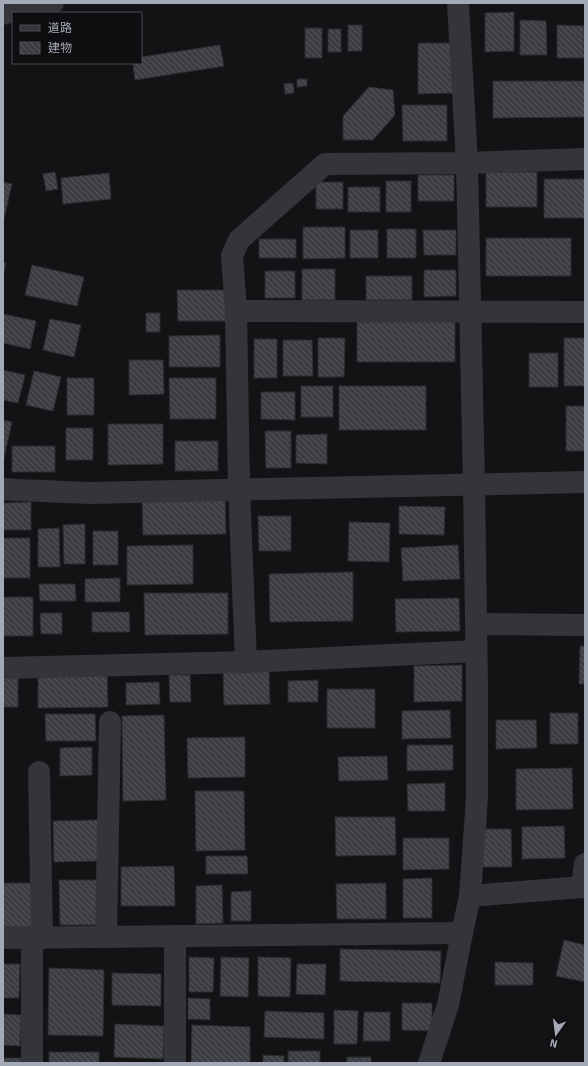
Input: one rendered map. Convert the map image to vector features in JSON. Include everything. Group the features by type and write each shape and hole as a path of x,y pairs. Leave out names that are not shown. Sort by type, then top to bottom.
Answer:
{"street":[{"path":"3,14 36,5 52,3"},
{"path":"429,1063 448,1005 470,896 477,798 474,485 467,163 458,3"},
{"path":"246,662 236,311 232,256 239,240 325,164 467,163 585,159"},
{"path":"236,311 585,312"},
{"path":"3,489 90,492 585,482"},
{"path":"476,624 585,625"},
{"path":"3,668 246,662 476,651"},
{"path":"106,937 110,722"},
{"path":"32,1063 37,938 39,772"},
{"path":"470,896 582,887 585,864"},
{"path":"3,938 462,933"},
{"path":"175,936 175,1063"}],"building":[{"path":"514,12 514,51 485,52 485,13"},
{"path":"520,20 546,21 547,55 520,55"},
{"path":"348,25 362,25 362,51 348,51"},
{"path":"557,25 584,26 584,58 557,58"},
{"path":"305,28 322,28 322,58 305,58"},
{"path":"328,29 341,29 341,52 328,52"},
{"path":"418,43 454,43 454,93 418,94"},
{"path":"220,45 224,66 135,80 133,64 142,64 142,57"},
{"path":"297,79 307,79 307,86 297,87"},
{"path":"493,81 585,81 585,117 493,118"},
{"path":"293,83 294,93 285,94 284,84"},
{"path":"369,87 393,90 395,115 373,140 343,140 343,116"},
{"path":"402,105 447,105 447,141 403,141"},
{"path":"55,172 58,189 46,191 43,174"},
{"path":"486,172 537,172 537,207 486,207"},
{"path":"109,173 111,199 63,204 61,178"},
{"path":"418,175 454,175 454,201 418,201"},
{"path":"544,179 585,179 585,218 544,218"},
{"path":"386,181 411,181 411,212 386,212"},
{"path":"3,182 12,184 3,223"},
{"path":"316,182 343,182 343,209 316,209"},
{"path":"348,187 380,187 380,212 348,212"},
{"path":"303,227 345,227 345,258 303,259"},
{"path":"387,229 416,229 416,258 387,258"},
{"path":"350,230 378,230 378,258 350,258"},
{"path":"423,230 456,230 456,255 424,255"},
{"path":"486,238 571,238 571,276 486,276"},
{"path":"259,239 296,239 296,258 259,258"},
{"path":"3,263 6,263 3,276"},
{"path":"32,265 84,277 77,306 25,295"},
{"path":"302,269 335,269 335,300 302,300"},
{"path":"424,270 456,270 456,296 424,297"},
{"path":"265,271 295,271 295,298 265,298"},
{"path":"366,276 412,276 412,300 366,300"},
{"path":"177,290 226,290 226,321 178,321"},
{"path":"146,313 160,313 160,332 146,332"},
{"path":"3,314 36,321 30,349 3,343"},
{"path":"50,319 81,325 74,357 43,350"},
{"path":"455,321 455,362 357,362 357,322"},
{"path":"220,335 220,367 169,367 169,336"},
{"path":"318,338 345,338 344,377 318,377"},
{"path":"564,338 585,338 585,386 564,386"},
{"path":"254,339 277,339 277,378 254,378"},
{"path":"283,340 312,340 313,376 283,376"},
{"path":"529,353 558,353 558,387 529,387"},
{"path":"129,360 163,360 164,394 129,395"},
{"path":"3,370 25,375 18,403 3,400"},
{"path":"34,371 61,377 53,411 26,405"},
{"path":"67,378 94,378 94,415 67,415"},
{"path":"169,378 216,378 216,419 170,419"},
{"path":"301,386 333,386 333,417 301,417"},
{"path":"339,386 426,386 426,430 339,430"},
{"path":"261,392 295,392 295,420 261,419"},
{"path":"566,406 585,406 585,451 566,451"},
{"path":"3,420 12,422 3,463"},
{"path":"108,424 163,424 163,464 108,465"},
{"path":"66,428 93,428 93,460 66,460"},
{"path":"265,431 291,431 291,468 266,468"},
{"path":"327,434 327,464 296,463 296,435"},
{"path":"175,441 218,441 218,471 175,471"},
{"path":"12,446 55,446 55,472 12,472"},
{"path":"225,491 226,534 143,535 142,493"},
{"path":"31,502 31,530 3,530 3,503"},
{"path":"399,506 445,507 444,535 399,534"},
{"path":"258,516 291,516 291,551 259,551"},
{"path":"349,522 390,523 389,562 348,561"},
{"path":"85,524 85,564 64,564 63,525"},
{"path":"59,528 60,567 38,567 38,529"},
{"path":"93,531 118,531 118,565 93,565"},
{"path":"3,538 30,538 30,578 3,578"},
{"path":"193,545 193,584 127,585 127,546"},
{"path":"458,545 460,579 403,581 401,548"},
{"path":"353,572 353,621 270,622 269,574"},
{"path":"120,578 120,602 85,602 85,579"},
{"path":"39,584 75,584 76,601 40,601"},
{"path":"144,593 228,593 228,634 145,635"},
{"path":"3,597 33,597 33,636 3,636"},
{"path":"459,598 460,631 396,632 395,599"},
{"path":"92,612 129,612 130,632 92,632"},
{"path":"40,613 62,613 62,634 41,634"},
{"path":"580,646 585,646 585,684 579,684"},
{"path":"462,665 462,701 414,702 414,666"},
{"path":"223,669 269,669 270,704 224,705"},
{"path":"107,675 108,707 38,708 38,676"},
{"path":"169,675 190,675 191,702 170,702"},
{"path":"3,676 18,676 18,707 3,707"},
{"path":"318,680 318,702 288,702 288,681"},
{"path":"159,682 160,704 126,705 126,683"},
{"path":"327,689 375,689 375,728 327,728"},
{"path":"450,710 451,738 402,739 402,711"},
{"path":"550,713 578,713 578,744 550,744"},
{"path":"45,714 95,714 96,741 46,741"},
{"path":"164,715 166,800 123,801 122,716"},
{"path":"496,720 536,720 537,748 496,749"},
{"path":"245,737 245,777 188,778 187,738"},
{"path":"407,745 453,745 453,770 407,771"},
{"path":"92,747 92,775 60,776 60,748"},
{"path":"387,756 388,780 339,781 338,757"},
{"path":"572,768 573,809 516,810 516,769"},
{"path":"445,783 445,811 408,811 407,784"},
{"path":"195,791 244,791 245,850 196,851"},
{"path":"335,817 395,817 396,855 336,856"},
{"path":"99,820 100,861 54,862 53,821"},
{"path":"564,826 565,858 522,859 522,827"},
{"path":"481,829 511,829 512,867 482,867"},
{"path":"403,838 449,838 449,869 403,870"},
{"path":"206,856 247,856 248,874 206,874"},
{"path":"174,866 175,906 121,906 121,867"},
{"path":"432,878 432,918 403,918 403,879"},
{"path":"59,880 99,880 99,925 60,925"},
{"path":"3,883 32,883 32,927 3,927"},
{"path":"386,883 386,919 337,919 336,884"},
{"path":"222,885 223,923 196,924 196,886"},
{"path":"251,891 251,921 231,921 231,892"},
{"path":"564,940 585,945 585,982 556,976"},
{"path":"340,949 441,951 440,983 340,981"},
{"path":"189,957 214,958 213,992 189,992"},
{"path":"221,957 249,958 248,997 220,996"},
{"path":"258,957 291,958 290,997 258,996"},
{"path":"495,962 533,963 533,985 495,985"},
{"path":"3,964 20,964 19,998 3,998"},
{"path":"297,964 326,964 325,995 296,994"},
{"path":"49,968 104,970 103,1036 48,1035"},
{"path":"112,973 161,974 161,1006 112,1005"},
{"path":"188,998 210,999 210,1020 188,1019"},
{"path":"402,1003 432,1003 432,1031 402,1030"},
{"path":"334,1010 358,1011 357,1044 334,1044"},
{"path":"265,1011 324,1013 324,1039 264,1037"},
{"path":"364,1012 390,1012 390,1041 363,1041"},
{"path":"3,1014 21,1015 20,1046 3,1045"},
{"path":"115,1024 164,1026 163,1059 114,1057"},
{"path":"192,1025 250,1027 250,1063 191,1063"},
{"path":"288,1051 320,1051 320,1063 288,1063"},
{"path":"49,1052 99,1052 99,1063 49,1063"},
{"path":"263,1055 284,1056 284,1063 263,1063"},
{"path":"347,1057 371,1057 371,1063 347,1063"},
{"path":"3,1058 22,1058 22,1063 3,1063"}]}
